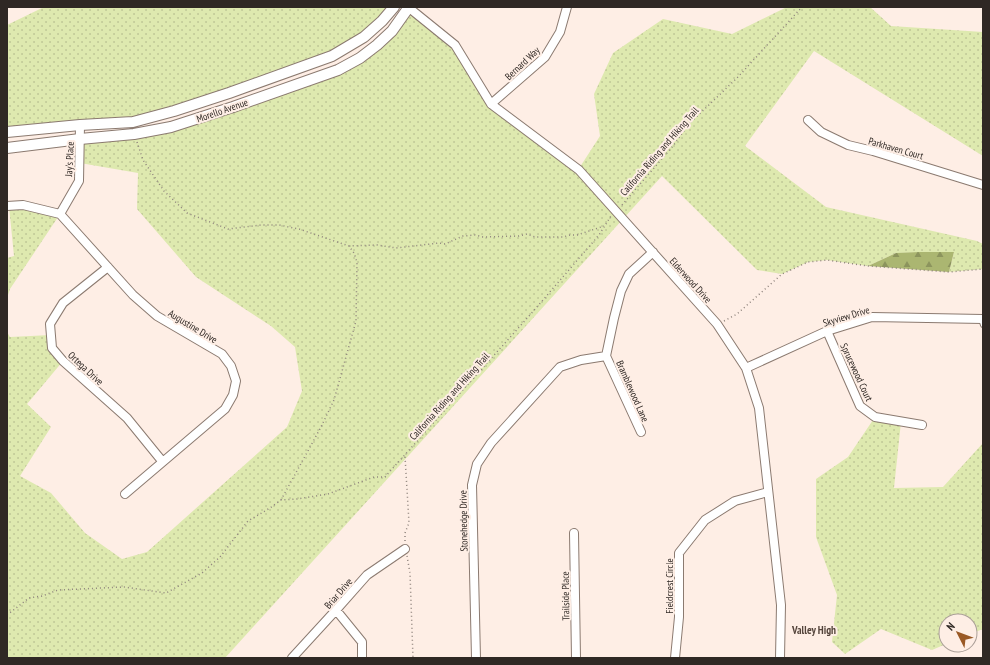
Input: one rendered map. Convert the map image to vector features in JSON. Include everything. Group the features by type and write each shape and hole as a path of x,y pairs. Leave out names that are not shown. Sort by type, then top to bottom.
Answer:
{"street":[{"name":"Morello Avenue","path":"7,132 80,125 133,122 174,111 332,56 364,36 382,21 394,7"},
{"name":"Morello Avenue","path":"7,148 134,134 171,127 338,70 360,58 377,45 392,31 409,7"},
{"name":"Elderwood Drive","path":"409,7 455,45 491,104 579,170 718,324 746,368 759,408 781,605 780,658"},
{"name":"Bernard Way","path":"491,104 545,58 560,32 567,7"},
{"name":"Parkhaven Court","path":"808,120 821,132 848,145 874,151 983,185"},
{"name":"Jay's Place","path":"60,214 79,181 80,125"},
{"path":"7,206 23,205 60,214"},
{"name":"Augustine Drive","path":"60,214 133,295 157,316 222,354 231,366 236,381 233,395 225,409 125,494"},
{"name":"Bramblewood Lane","path":"641,432 606,356 614,318 629,274 653,252"},
{"name":"Ortega Drive","path":"108,267 63,303 50,324 52,348 63,361 127,418 162,461"},
{"name":"Skyview Drive","path":"746,368 827,331 872,317 982,321"},
{"name":"Sprucewood Court","path":"827,331 860,406 875,417 922,426"},
{"name":"Stonehedge Drive","path":"476,658 472,485 477,464 491,443 560,366 581,360 606,356"},
{"name":"Fieldcrest Circle","path":"675,658 679,617 679,553 705,520 735,501 768,492"},
{"name":"Trailside Place","path":"574,533 576,658"},
{"name":"Briar Drive","path":"292,658 367,575 405,549"},
{"path":"336,610 362,642 362,658"}],"path":[{"name":"California Riding and Hiking Trail","path":"7,615 29,598 42,596 58,590 124,587 166,592 202,573 220,557 248,521 281,500 328,494 374,477 385,477 521,326 599,235 615,211 657,166 690,124 738,77 802,7"},
{"path":"134,134 143,160 164,191 187,214 228,229 261,225 279,225 299,229 349,246 377,245 396,248 439,243 445,244 463,236 474,235 490,237 519,236 527,234 535,237 563,237 577,235 604,226"},
{"path":"281,500 334,400 354,329 356,321 358,262 349,246"},
{"path":"718,324 737,314 782,274 808,262 827,260 868,266 949,272 983,269"}],"green space":[{"path":"44,7 394,7 332,56 133,122 7,132 7,25"},
{"path":"787,7 870,7 891,26 983,32 983,156 814,51 745,146 826,207 977,241 983,244 983,269 949,272 954,252 896,253 868,266 827,260 808,262 782,274 757,270 662,176 225,658 7,658 7,332 10,337 51,335 52,348 63,361 27,404 51,427 20,476 51,493 85,533 122,559 147,552 287,427 302,391 295,347 271,326 196,277 137,209 138,173 80,163 81,139 171,127 360,58 409,8 455,45 491,104 578,170 600,136 594,94 613,53 663,19 732,34"},
{"path":"9,206 60,214 10,289 7,298 7,258 14,256"},
{"path":"954,252 949,272 868,266 896,253"},
{"path":"875,417 901,422 894,488 943,487 983,443 983,629 978,631 978,613 938,613 938,647 932,650 881,629 845,654 832,642 837,595 816,537 816,479 848,457"}],"district":[{"name":"Valley High","path":"814,630"}]}
